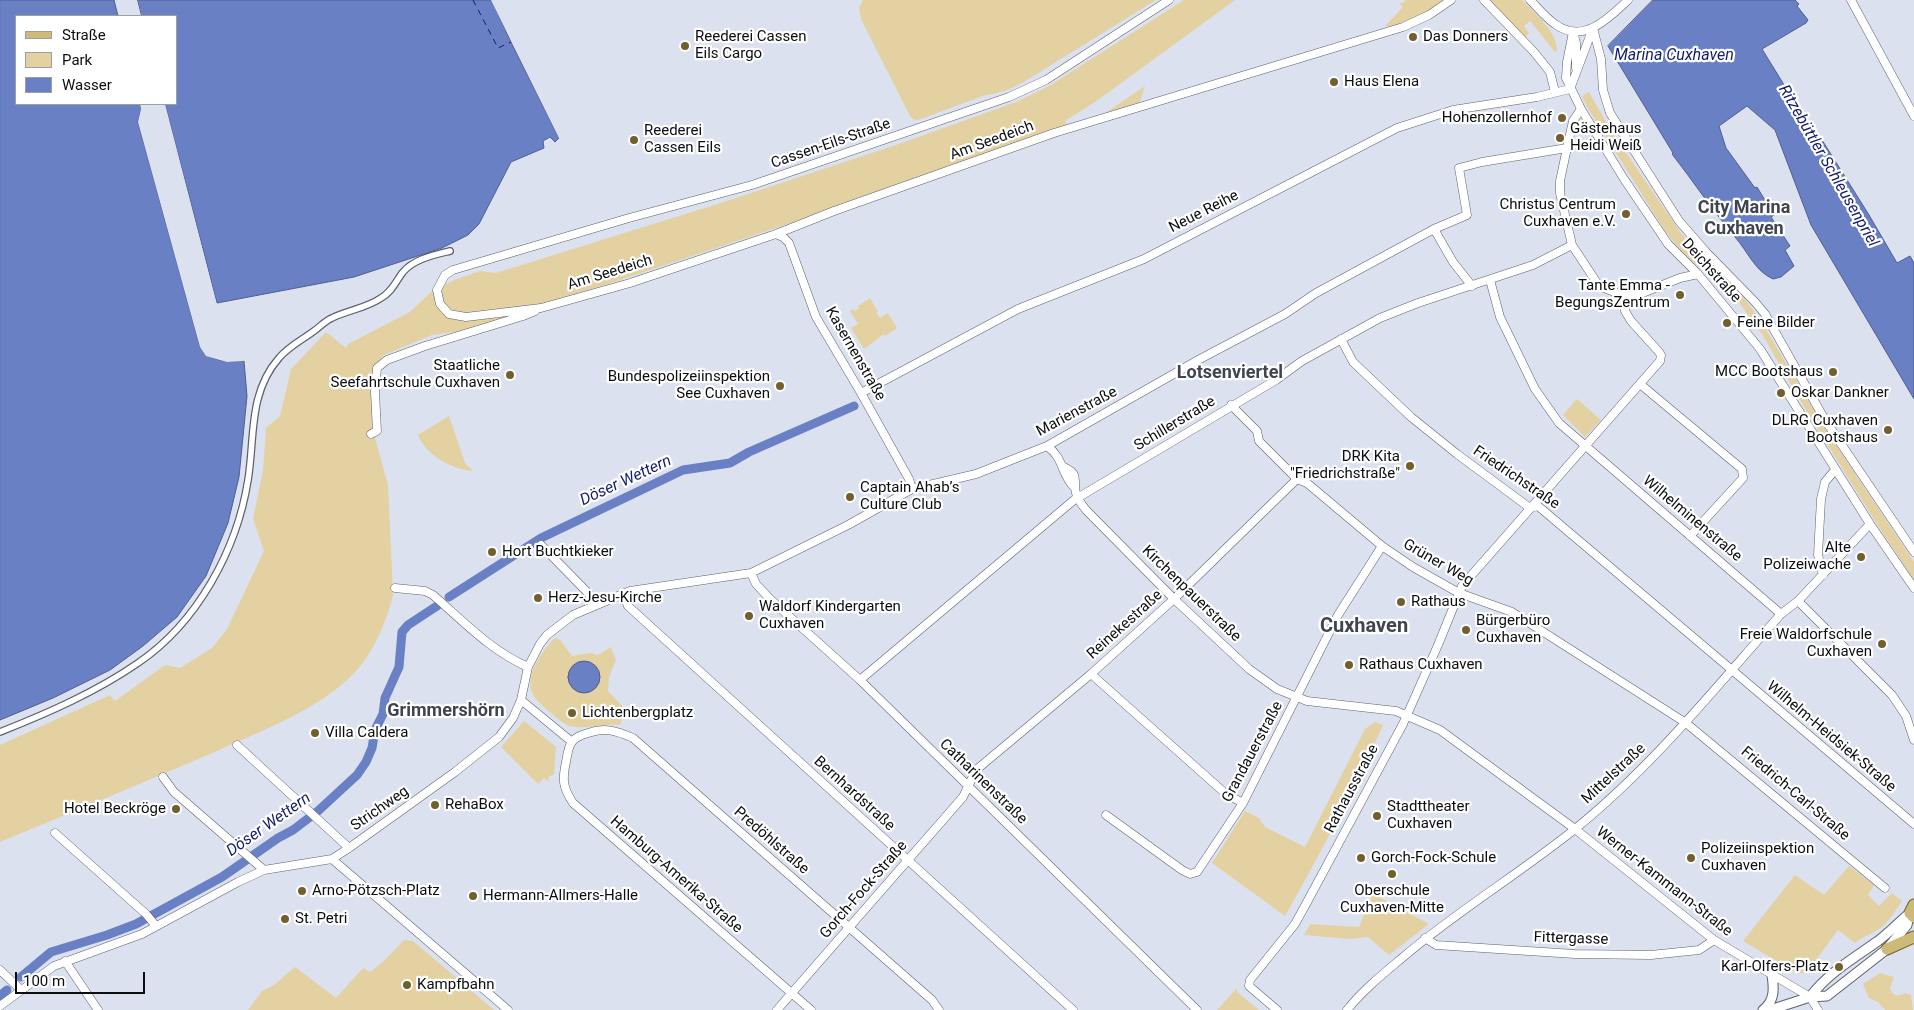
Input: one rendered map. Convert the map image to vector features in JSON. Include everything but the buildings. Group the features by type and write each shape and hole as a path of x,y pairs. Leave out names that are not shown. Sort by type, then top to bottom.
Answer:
{"main road":[{"path":"1887,948 1914,937"}],"street":[{"name":"Cassen-Eils-Straße","path":"480,261 752,185 990,104 1046,80 1169,0"},
{"name":"Am Seedeich","path":"371,434 378,431 375,392 377,368 387,360 425,346 522,316 541,308 630,283 776,234 834,211 1054,133 1403,27 1429,15 1451,0"},
{"path":"1484,0 1534,52 1550,72 1555,92"},
{"path":"1530,0 1554,24 1564,30 1573,32 1593,28 1604,23 1628,0"},
{"path":"1851,0 1914,116"},
{"path":"1593,28 1601,59 1603,90 1610,113 1679,221 1765,314 1825,420 1914,552"},
{"path":"1570,89 1593,28"},
{"path":"1573,32 1576,43 1576,72"},
{"name":"Deichstraße","path":"1573,32 1566,78 1581,109 1624,179 1668,244 1698,274 1760,350 1835,470 1914,588"},
{"path":"1582,60 1588,57 1601,59"},
{"name":"Neue Reihe","path":"861,393 1018,309 1144,259 1397,128 1453,110 1537,97 1570,89"},
{"path":"1581,109 1574,121 1567,148 1560,180 1560,193 1572,245 1599,286 1625,296 1636,296 1680,278 1698,274"},
{"name":"Marienstraße","path":"716,579 751,573 848,525 912,489 976,474 1047,446 1200,359 1285,314 1316,293 1434,229 1467,215 1460,168 1482,162 1567,148"},
{"path":"1434,229 1453,262 1472,286"},
{"name":"Kasernenstraße","path":"776,234 783,237 789,243 816,318 861,393 909,480 912,489"},
{"name":"Schillerstraße","path":"860,680 1078,498 1276,380 1302,361 1380,318 1418,303 1533,265 1572,245"},
{"path":"0,732 106,684 139,662 177,628 207,588 233,536 248,481 258,394 275,363 292,346 316,330 324,322 385,296 403,272 413,264 426,258 450,252"},
{"name":"Am Seedeich","path":"480,261 454,270 445,275 440,283 437,296 440,304 449,314 466,317 541,308"},
{"name":"Wilhelminenstraße","path":"1490,280 1500,318 1535,390 1559,423 1781,614"},
{"name":"Rathausstraße","path":"1277,1010 1249,986 1250,980 1295,924 1407,714 1462,586 1660,361 1661,355 1625,311 1625,296"},
{"name":"Friedrichstraße","path":"1341,339 1353,362 1412,416 1457,454 1530,508 1538,506 1731,671"},
{"path":"1640,384 1742,469 1743,478 1690,536"},
{"name":"Grüner Weg","path":"1232,406 1257,431 1259,441 1297,479 1307,483 1382,546 1459,594 1512,612 1686,723"},
{"path":"1047,446 1057,454 1064,467 1072,470 1076,479 1075,488 1078,498"},
{"path":"1823,575 1818,555 1821,498 1825,482 1835,470"},
{"name":"Reinekestraße","path":"967,786 976,770 1091,674 1174,599 1297,479"},
{"name":"Kirchenpauerstraße","path":"1078,498 1086,510 1174,599 1249,669 1277,689 1296,697 1325,704 1396,711 1407,714"},
{"name":"Mittelstraße","path":"1347,1010 1382,974 1425,938 1574,829 1627,783 1686,723 1781,614 1798,601 1870,524"},
{"path":"541,546 597,604"},
{"name":"Grandauerstraße","path":"1106,815 1182,870 1190,874 1197,872 1242,803 1347,599 1382,546"},
{"name":"Catharinenstraße","path":"751,573 756,584 770,599 860,680 1197,1010"},
{"name":"Strichweg","path":"0,1006 53,966 65,960 124,941 264,870 332,858 455,772 499,737 513,718 533,656 547,635 573,615 623,594 648,588 716,579"},
{"path":"395,588 425,591 433,595 485,641 509,659 528,668"},
{"name":"Bernhardstraße","path":"623,594 628,606 1073,1010"},
{"path":"1798,601 1892,695 1906,716 1914,740"},
{"name":"Wilhelm-Heidsiek-Straße","path":"1731,671 1914,824"},
{"path":"1091,674 1226,794 1242,803"},
{"path":"520,700 572,742"},
{"name":"Werner-Kammann-Straße","path":"1407,714 1440,730 1457,742 1574,829 1714,940 1810,997"},
{"name":"Friedrich-Carl-Straße","path":"1686,723 1885,888"},
{"name":"Predöhlstraße","path":"572,742 578,736 596,730 607,729 633,738 932,1000 939,1010"},
{"name":"Hamburg-Amerika-Straße","path":"572,742 563,779 565,791 573,803 811,1010"},
{"path":"237,745 348,848"},
{"path":"163,777 174,792 264,870"},
{"name":"Gorch-Fock-Straße","path":"777,1010 963,797 967,786"},
{"path":"55,833 156,926"},
{"path":"332,858 342,869 508,1010"},
{"path":"1770,1010 1810,997 1827,996 1887,948 1907,925 1913,912"},
{"path":"1810,997 1820,984 1891,930 1900,920 1913,912"},
{"name":"Fittergasse","path":"1425,938 1436,945 1474,948 1575,954 1651,955 1699,950 1714,940"},
{"path":"65,960 98,1010"},
{"path":"0,970 21,990"},
{"path":"1763,1010 1770,1002 1773,993 1772,975"},
{"path":"1810,997 1818,1010"}],"green space":[{"path":"863,0 1156,0 1022,83 1005,91 983,96 918,120 910,116 861,19 859,8"},
{"path":"1184,0 1235,0 1098,100 1065,121 1067,126 794,222 605,285 546,302 519,316 462,331 432,335 384,355 375,365 372,427 388,485 393,595 388,614 379,635 363,663 343,684 292,717 217,751 0,842 0,745 110,695 115,701 165,665 180,668 212,648 227,629 264,551 253,519 263,470 266,428 280,416 291,369 326,332 346,348 348,344 410,312 431,292 454,280 480,271 496,273 727,201 896,145 1016,102 1049,86"},
{"path":"1406,0 1446,0 1425,14 1410,21 1393,26 1385,26 1403,7 1399,3 1403,3"},
{"path":"1487,0 1522,0 1549,29 1556,43 1557,50 1555,52 1530,21 1524,26 1529,33 1525,38"},
{"path":"1145,86 1139,104 1104,114"},
{"path":"1589,92 1613,134 1681,233 1696,252 1744,298 1761,321 1824,427 1914,562 1914,579 1882,532 1804,407 1762,334 1735,297 1693,262 1665,231 1586,105 1582,96"},
{"path":"870,298 880,318 888,313 897,328 885,336 884,334 864,349 851,328 858,324 850,311 853,309 855,311 859,308 858,306"},
{"path":"1577,399 1601,420 1585,437 1563,415"},
{"path":"449,416 465,463 473,471 457,468 441,460 427,449 418,435"},
{"name":"Lichtenbergplatz","path":"555,638 560,640 572,656 590,653 598,655 611,647 616,660 609,677 608,691 625,709 620,725 570,726 558,719 536,699 530,683 532,675 539,658"},
{"path":"524,721 556,747 554,774 548,777 550,782 544,778 538,784 501,747"},
{"path":"1375,722 1383,725 1372,749 1336,822 1285,916 1212,863 1245,811 1259,818 1265,827 1305,847 1365,729"},
{"path":"1849,866 1874,885 1868,895 1879,906 1892,893 1902,901 1889,920 1879,929 1855,943 1838,930 1808,971 1798,974 1743,941 1795,875 1824,895"},
{"path":"1373,894 1429,924 1389,955 1368,937 1350,939 1304,935 1310,924 1359,927"},
{"name":"Kampfbahn","path":"404,940 413,941 494,1010 248,1010 262,991 274,985 295,967 336,998 363,968 370,972 384,961"},
{"path":"1880,973 1894,977 1890,989 1892,993 1897,996 1905,993 1911,995 1913,1010 1885,1010 1878,1002 1869,998 1863,984"},
{"path":"1237,988 1237,992 1259,1010 1217,1010"}],"water":[{"path":"0,0 114,0 118,15 15,15 15,105 140,105 138,122 200,347 209,356 219,360 244,361 247,396 239,477 228,523 206,576 177,617 143,646 110,670 53,698 0,720"},
{"path":"138,0 492,0 559,138 555,142 550,137 543,141 544,148 511,162 479,224 468,235 442,248 354,277 217,303 165,105 178,105 178,15 142,15"},
{"path":"1653,0 1795,0 1799,4 1797,6 1808,20 1806,23 1762,49 1818,140 1822,140 1897,263 1910,256 1914,263 1914,399 1811,225 1775,130 1747,106 1719,126 1726,148 1755,188 1757,187 1774,215 1771,217 1790,246 1785,250 1794,266 1781,277 1773,279 1756,266 1672,154 1608,46"},
{"path":"584,661 596,665 600,677 596,689 584,693 572,689 568,677 572,665"}],"pier":[{"path":"491,0 494,0 561,138 559,138"},
{"path":"140,105 142,105 144,109 140,122 202,346 208,354 227,359 243,359 244,361 227,362 206,356 200,347 138,122"},
{"path":"163,105 165,105 217,305"}],"waterway":[{"name":"Döser Wettern","path":"449,597 541,538 683,470 730,463 749,452 854,406"},
{"name":"Döser Wettern","path":"21,977 51,952 136,924 222,877 318,811 357,775 366,762 372,748 375,730 383,714 385,698 399,667 402,632 408,625 437,606"},
{"name":"Döser Wettern","path":"0,996 7,990"}],"ferry route":[{"path":"473,0 498,48 511,42"}],"place":[{"name":"Das Donners","path":"1413,37"},
{"name":"Reederei Cassen Eils Cargo","path":"685,46"},
{"name":"Haus Elena","path":"1334,82"},
{"name":"Hohenzollernhof","path":"1562,118"},
{"name":"Gästehaus Heidi Weiß","path":"1560,138"},
{"name":"Reederei Cassen Eils","path":"634,140"},
{"name":"Christus Centrum Cuxhaven e.V.","path":"1626,214"},
{"name":"Tante Emma - BegungsZentrum","path":"1680,295"},
{"name":"Feine Bilder","path":"1727,323"},
{"name":"MCC Bootshaus","path":"1833,372"},
{"name":"Staatliche Seefahrtschule Cuxhaven","path":"510,375"},
{"name":"Bundespolizeiinspektion See Cuxhaven","path":"780,386"},
{"name":"Oskar Dankner","path":"1781,393"},
{"name":"DLRG Cuxhaven Bootshaus","path":"1888,430"},
{"name":"DRK Kita \"Friedrichstraße\"","path":"1410,466"},
{"name":"Captain Ahab’s Culture Club","path":"850,497"},
{"name":"Hort Buchtkieker","path":"492,552"},
{"name":"Alte Polizeiwache","path":"1861,557"},
{"name":"Herz-Jesu-Kirche","path":"538,598"},
{"name":"Rathaus","path":"1401,602"},
{"name":"Waldorf Kindergarten Cuxhaven","path":"749,616"},
{"name":"Bürgerbüro Cuxhaven","path":"1466,630"},
{"name":"Freie Waldorfschule Cuxhaven","path":"1882,644"},
{"name":"Rathaus Cuxhaven","path":"1349,665"},
{"name":"Lichtenbergplatz","path":"572,713"},
{"name":"Villa Caldera","path":"315,733"},
{"name":"RehaBox","path":"435,805"},
{"name":"Hotel Beckröge","path":"176,809"},
{"name":"Stadttheater Cuxhaven","path":"1377,816"},
{"name":"Gorch-Fock-Schule","path":"1361,858"},
{"name":"Polizeiinspektion Cuxhaven","path":"1691,858"},
{"name":"Oberschule Cuxhaven-Mitte","path":"1392,874"},
{"name":"Arno-Pötzsch-Platz","path":"302,891"},
{"name":"Hermann-Allmers-Halle","path":"473,896"},
{"name":"St. Petri","path":"285,919"},
{"name":"Karl-Olfers-Platz","path":"1839,967"},
{"name":"Kampfbahn","path":"407,985"}],"district":[{"name":"City Marina Cuxhaven","path":"1744,218"},
{"name":"Lotsenviertel","path":"1230,373"},
{"name":"Cuxhaven","path":"1364,627"},
{"name":"Grimmershörn","path":"446,711"}],"water label":[{"name":"Marina Cuxhaven","path":"1674,56"},
{"name":"Ritzebüttler Schleusenpriel","path":"1828,166"}]}
